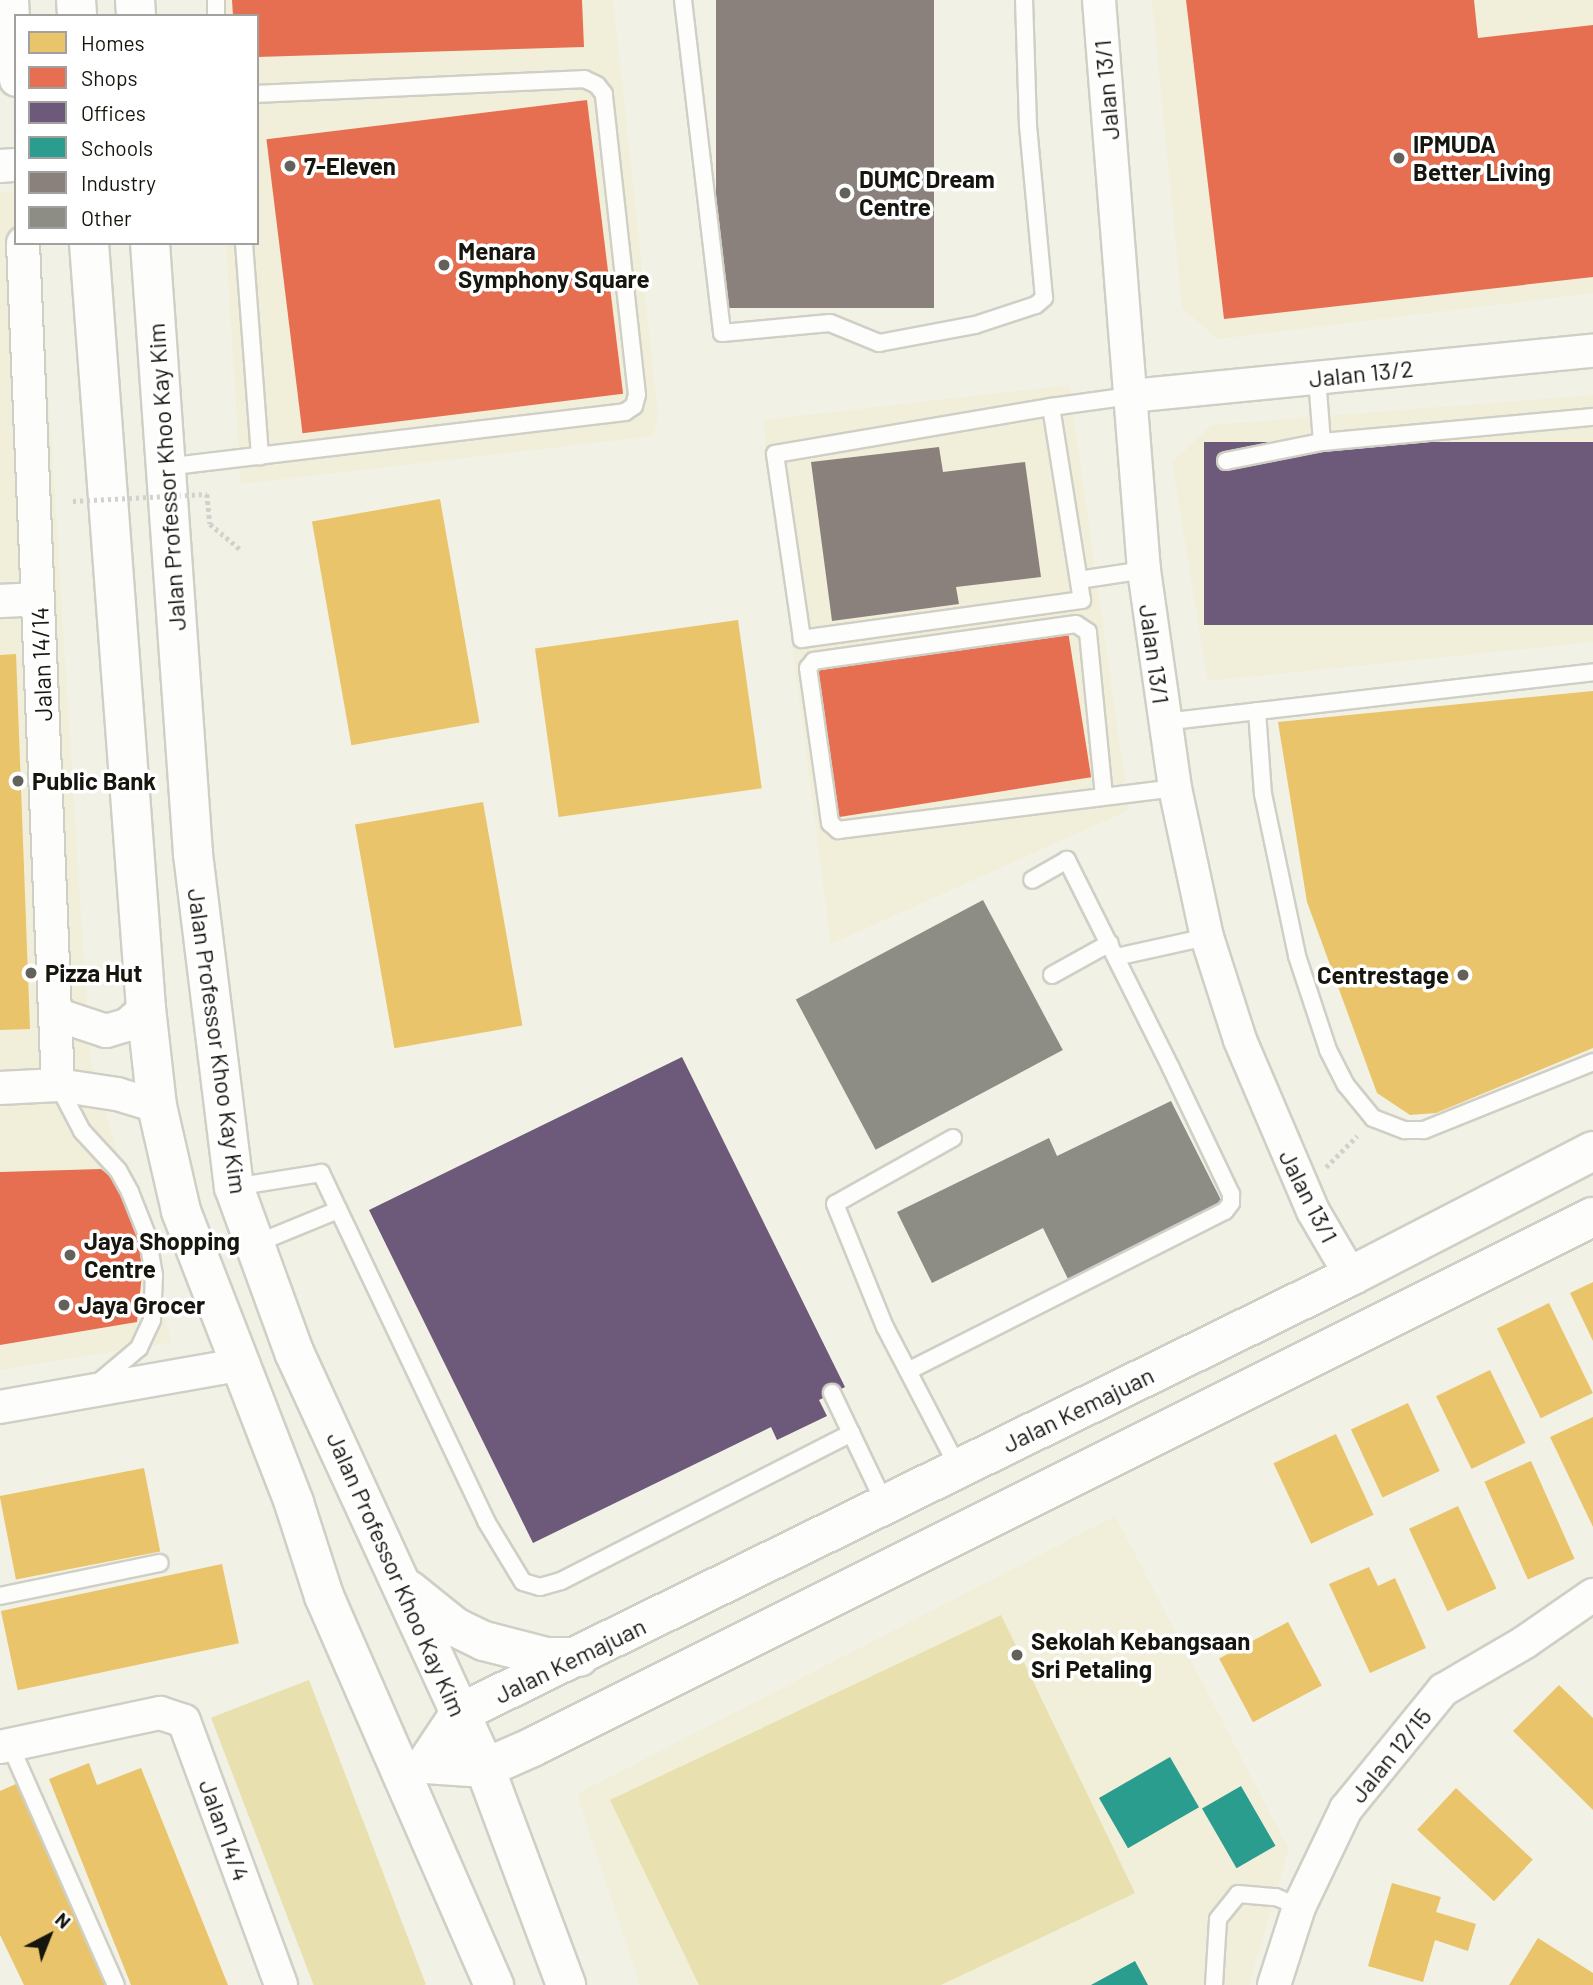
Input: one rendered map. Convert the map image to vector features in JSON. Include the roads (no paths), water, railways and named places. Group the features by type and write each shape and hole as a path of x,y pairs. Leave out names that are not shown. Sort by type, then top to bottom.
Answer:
{"main road":[{"path":"89,245 146,1008 157,1106 181,1211 294,1503 324,1596 494,1985"},
{"name":"Jalan Professor Khoo Kay Kim","path":"150,245 193,854 234,1187 294,1352 405,1586 485,1768 566,1985"},
{"name":"Jalan Kemajuan","path":"460,1713 579,1657 843,1523 1351,1276 1593,1151"},
{"path":"426,1764 485,1768 1593,1217"},
{"path":"294,1503 346,1589 426,1764 516,1985"},
{"path":"843,1523 844,1556 869,1578"},
{"path":"405,1586 455,1627 484,1641 547,1657 579,1657"},
{"path":"426,1764 460,1713"}],"street":[{"path":"12,0 14,40"},
{"name":"Jalan 13/1","path":"1098,0 1144,570 1175,788 1207,937 1276,1130 1313,1211 1351,1276"},
{"name":"Jalan 14/14","path":"23,245 58,1085"},
{"name":"Jalan 13/2","path":"1130,396 1593,351"},
{"path":"0,601 38,599"},
{"path":"55,1014 106,1031 127,1025 146,1008"},
{"path":"0,1088 58,1085 117,1094 157,1106"},
{"path":"0,1407 239,1364"},
{"name":"Jalan 12/15","path":"1274,1985 1299,1907 1346,1809 1443,1690 1525,1643 1593,1595"},
{"name":"Jalan 14/4","path":"5,1746 169,1713 188,1729 281,1985"}],"lane":[{"path":"684,0 722,333 830,323 879,342 975,325 1036,305 1044,298 1028,126 1024,0"},
{"path":"164,467 625,412 634,406 637,395 604,94 597,85 584,79 259,94"},
{"path":"244,245 260,456"},
{"path":"1317,378 1322,442"},
{"path":"1051,407 1082,600 802,639 775,454 1051,407 1130,396"},
{"path":"1226,461 1322,442 1593,417"},
{"path":"1079,580 1144,570"},
{"path":"1104,796 1088,632 1076,624 814,661 808,668 830,823 838,830 1175,788"},
{"path":"1164,722 1593,672"},
{"path":"1257,711 1264,794 1297,956 1328,1050 1346,1085 1373,1118 1405,1130 1424,1130 1593,1062"},
{"path":"910,1370 1225,1211 1230,1203 1231,1194 1067,860 1032,880"},
{"path":"1052,975 1113,950 1207,937"},
{"path":"58,1085 82,1131 118,1170 130,1192 147,1234 154,1275 152,1320 139,1348 87,1393"},
{"path":"953,1138 835,1204 885,1328 910,1370 958,1468"},
{"path":"234,1187 321,1173 486,1521 523,1582 540,1587 561,1581 851,1433"},
{"path":"255,1244 338,1210"},
{"path":"832,1393 885,1504"},
{"path":"0,1596 160,1563"},
{"path":"5,1746 116,1985"},
{"path":"1214,1985 1218,1919 1238,1894 1276,1897 1299,1907"}],"place":[{"name":"IPMUDA Better Living","path":"1399,158"},
{"name":"7-Eleven","path":"290,166"},
{"name":"DUMC Dream Centre","path":"845,193"},
{"name":"Menara Symphony Square","path":"444,265"},
{"name":"Public Bank","path":"18,781"},
{"name":"Pizza Hut","path":"31,973"},
{"name":"Centrestage","path":"1463,975"},
{"name":"Jaya Shopping Centre","path":"70,1255"},
{"name":"Jaya Grocer","path":"64,1305"},
{"name":"Sekolah Kebangsaan Sri Petaling","path":"1017,1655"}]}
